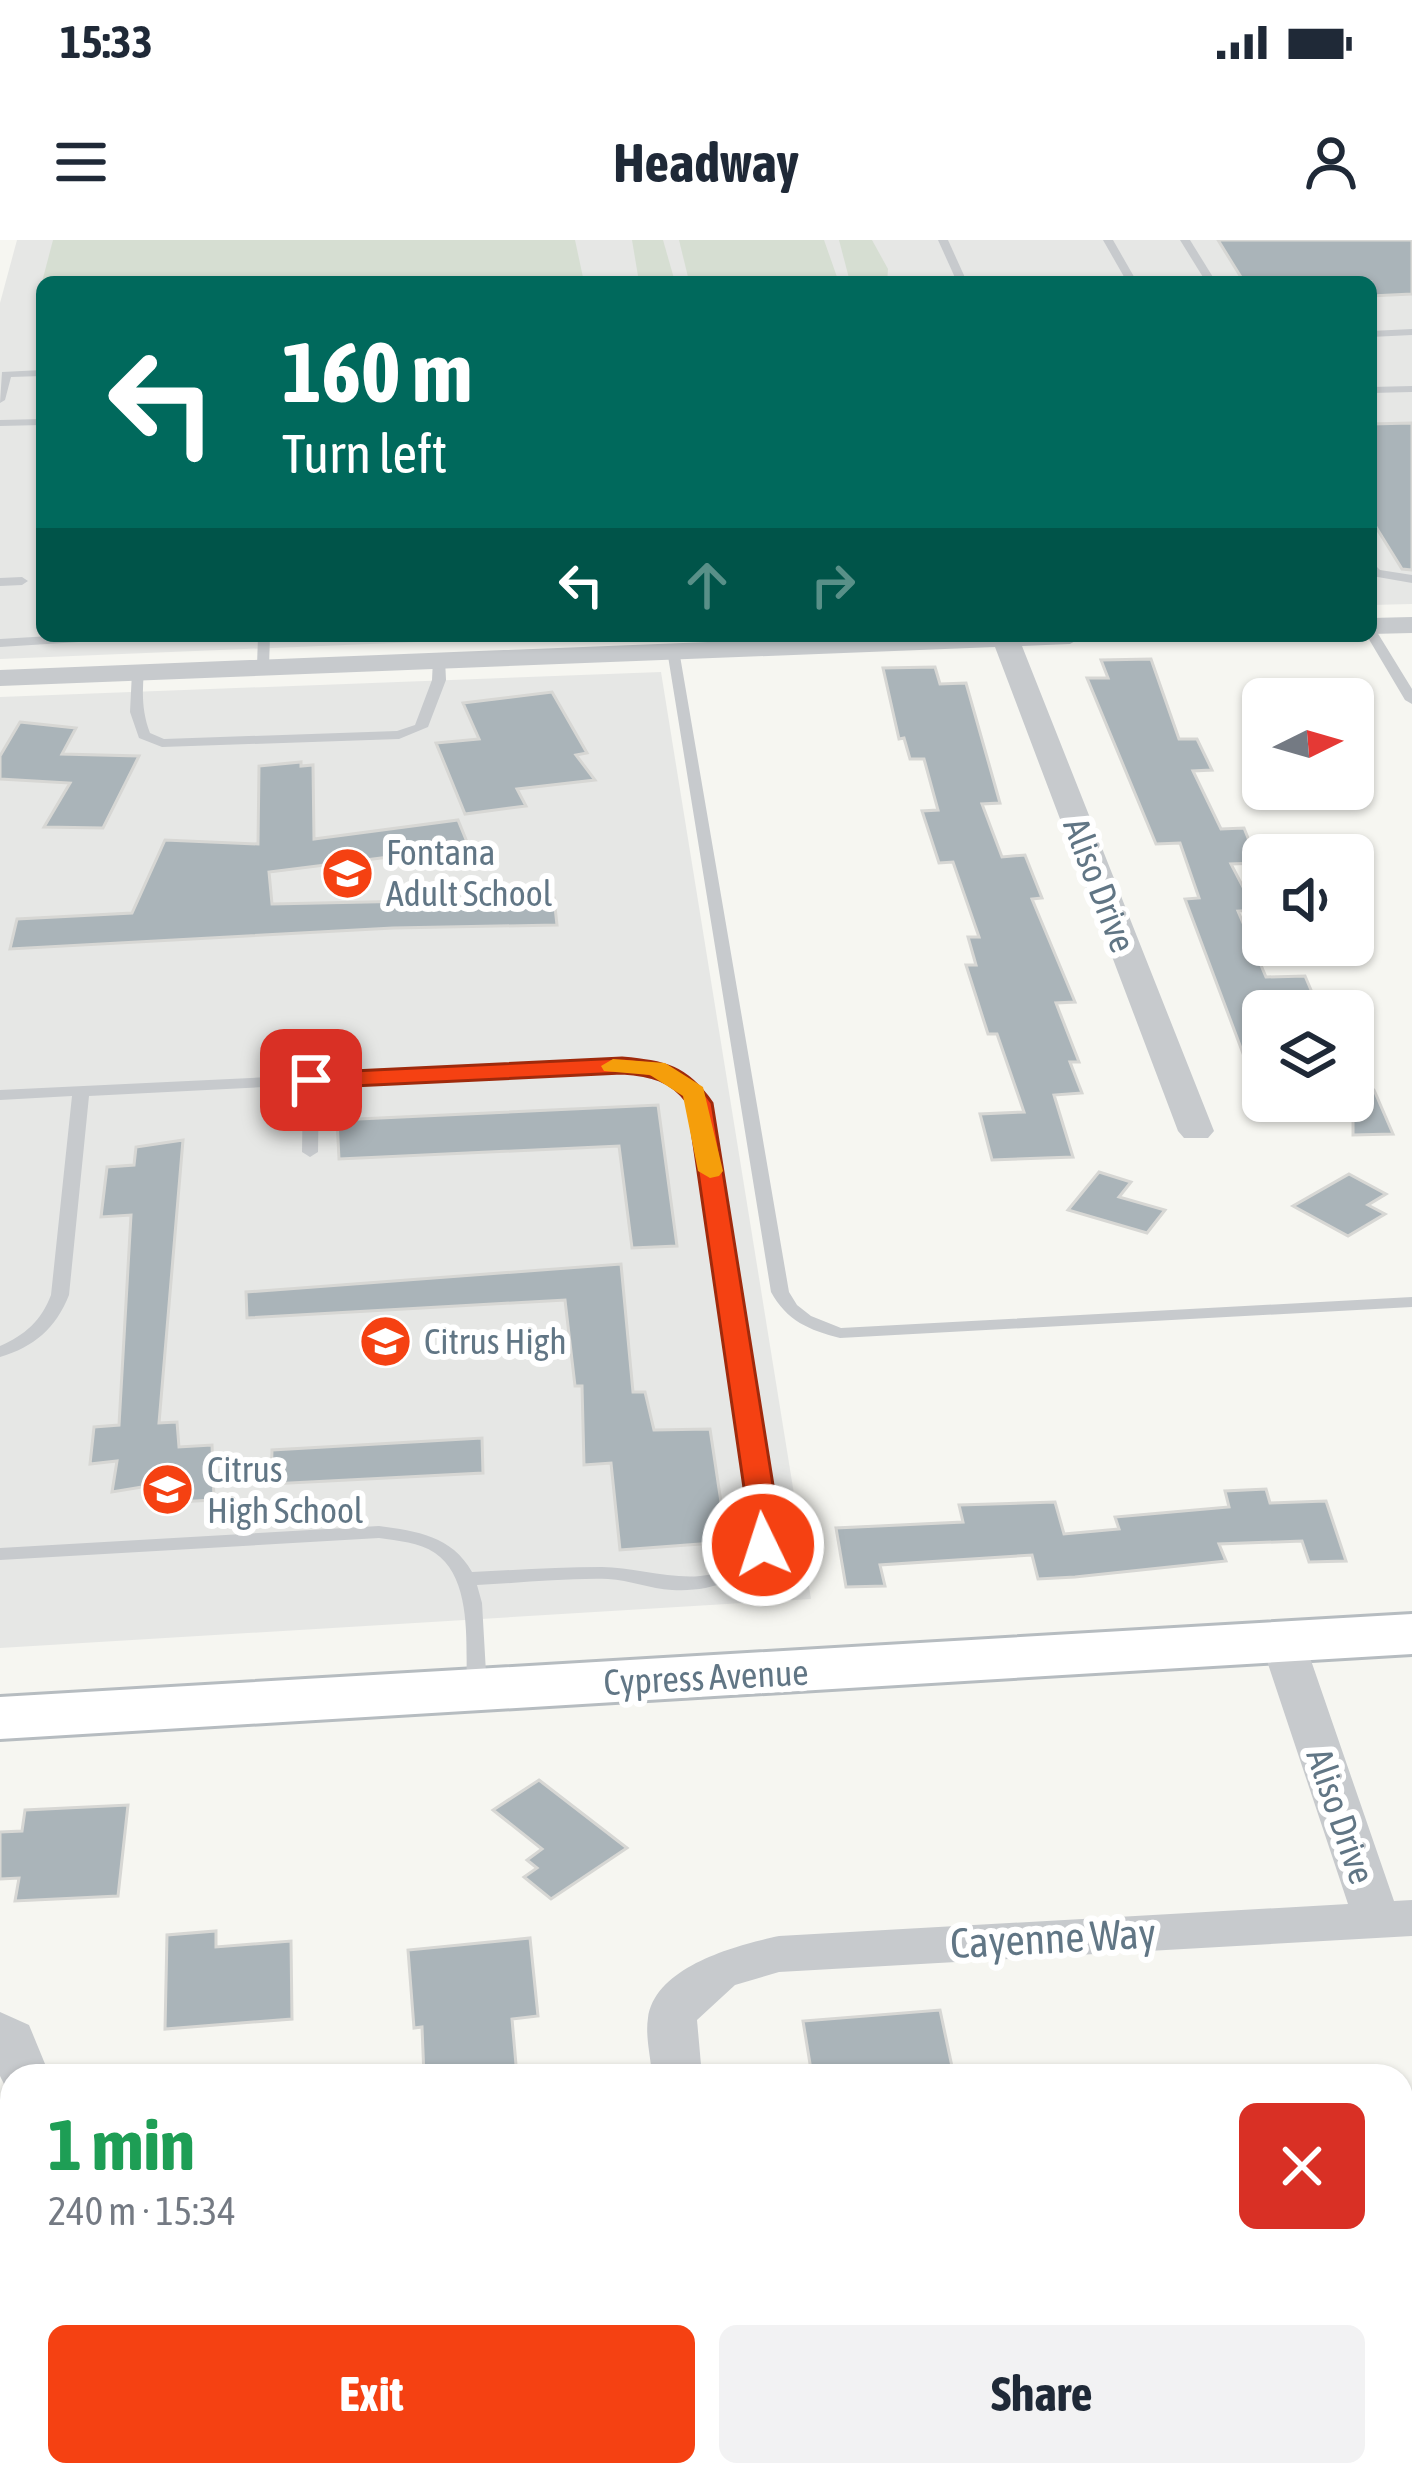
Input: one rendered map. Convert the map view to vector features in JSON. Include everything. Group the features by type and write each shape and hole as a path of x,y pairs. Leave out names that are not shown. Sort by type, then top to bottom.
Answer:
{"street":[{"path":"1377,628 1412,625"},
{"path":"0,678 877,642"},
{"name":"Aliso Drive","path":"1007,642 1196,1131"},
{"name":"Cypress Avenue","path":"0,1718 1412,1634"},
{"name":"Aliso Drive","path":"1283,1643 1395,1919"},
{"name":"Cayenne Way","path":"676,2064 672,2016 698,1980 731,1963 779,1954 1395,1919"}],"lane":[{"path":"943,240 959,276"},
{"path":"1108,240 1129,276"},
{"path":"1185,240 1207,276"},
{"path":"1377,334 1412,332"},
{"path":"0,400 6,374 36,373"},
{"path":"1377,390 1412,389"},
{"path":"0,423 36,422"},
{"path":"1377,573 1412,579"},
{"path":"0,582 22,581"},
{"path":"1377,639 1412,700"},
{"path":"0,643 36,641"},
{"path":"262,666 264,642"},
{"path":"673,650 780,1292 787,1307 802,1320 840,1333 1412,1302"},
{"path":"138,671 134,703 144,735 151,739 181,743 268,740 415,732 439,680 439,659"},
{"path":"0,1095 638,1066 686,1083 700,1103 765,1529 763,1545 750,1561 726,1576 698,1582 670,1584 622,1574 468,1579"},
{"path":"310,1152 311,1080"},
{"path":"0,1352 34,1336 56,1309 81,1091"},
{"path":"0,1554 409,1533 434,1539 455,1555 468,1579 477,1690"}],"shaded area":[{"path":"17,240 1412,240 1412,604 1377,605 1377,276 36,276 36,642 418,642 0,659 0,303"},
{"path":"53,240 575,240 583,276 44,276"},
{"path":"632,240 663,240 673,276 638,276"},
{"path":"679,240 824,240 837,276 688,276"},
{"path":"839,240 872,240 887,276 848,276"},
{"name":"Citrus High","path":"661,672 811,1599 0,1648 0,697"}],"building":[{"path":"1218,240 1412,240 1412,294 1377,296 1377,276 1240,276"},
{"path":"1412,423 1412,570 1402,569 1377,529 1377,424"},
{"path":"1151,659 1179,739 1197,739 1212,770 1193,771 1221,829 1244,828 1242,864 1231,864 1242,885 1242,911 1238,911 1242,966 1261,966 1266,977 1305,976 1311,990 1242,990 1242,1051 1185,899 1199,898 1180,843 1156,844 1087,678 1108,678 1101,660"},
{"path":"935,667 940,684 966,683 1000,803 982,804 1002,857 1025,855 1042,898 1032,899 1075,1002 1056,1003 1079,1062 1070,1062 1082,1093 1054,1095 1073,1157 992,1160 980,1114 1024,1112 997,1034 988,1034 966,965 976,965 968,937 979,937 953,862 939,863 922,811 938,810 924,759 910,759 904,738 899,739 883,668"},
{"path":"552,692 587,753 576,755 595,780 517,789 526,806 465,814 436,743 479,739 463,703"},
{"path":"20,722 76,728 62,754 139,756 103,828 44,827 70,783 0,779 0,756"},
{"path":"301,762 301,766 313,765 314,839 458,820 469,847 269,872 272,904 554,898 557,925 393,928 10,949 17,919 132,913 165,840 258,844 259,766"},
{"path":"1374,1090 1393,1134 1353,1135 1353,1122 1374,1122"},
{"path":"658,1105 677,1246 632,1248 619,1146 339,1159 337,1120"},
{"path":"183,1140 159,1423 177,1422 179,1447 212,1445 214,1500 158,1503 160,1484 112,1492 117,1461 90,1464 94,1427 119,1425 131,1215 101,1217 107,1167 134,1165 136,1147"},
{"path":"1099,1172 1131,1182 1119,1197 1165,1210 1147,1233 1068,1210"},
{"path":"1349,1174 1386,1194 1368,1205 1385,1214 1348,1236 1293,1206"},
{"path":"621,1264 633,1392 645,1392 654,1430 710,1429 727,1542 620,1550 611,1463 584,1465 582,1386 575,1386 565,1300 247,1318 246,1292"},
{"path":"482,1438 483,1473 271,1484 272,1450"},
{"path":"1266,1489 1270,1503 1326,1501 1346,1561 1309,1562 1302,1541 1219,1544 1226,1561 1038,1579 1032,1555 880,1565 885,1586 846,1587 836,1528 963,1522 959,1505 1055,1502 1064,1534 1119,1529 1115,1517 1229,1507 1225,1491"},
{"path":"539,1780 627,1848 551,1899 524,1877 537,1868 527,1860 542,1849 493,1810"},
{"path":"128,1805 118,1896 15,1901 19,1878 0,1879 0,1832 22,1831 25,1810"},
{"path":"216,1931 216,1947 291,1941 292,2019 165,2029 167,1935"},
{"path":"530,1938 538,2016 512,2019 516,2064 424,2064 422,2027 414,2028 408,1950"},
{"path":"940,2010 951,2064 810,2064 803,2021"}],"slow traffic":[{"path":"613,1066 656,1069 686,1083 700,1103 710,1171"}],"place":[{"name":"Fontana Adult School","path":"347,873"},
{"name":"Citrus High","path":"385,1341"},
{"name":"Citrus High School","path":"168,1490"}],"route":[{"path":"311,1080 622,1065 656,1069 686,1083 700,1103 765,1529 763,1545"}]}
